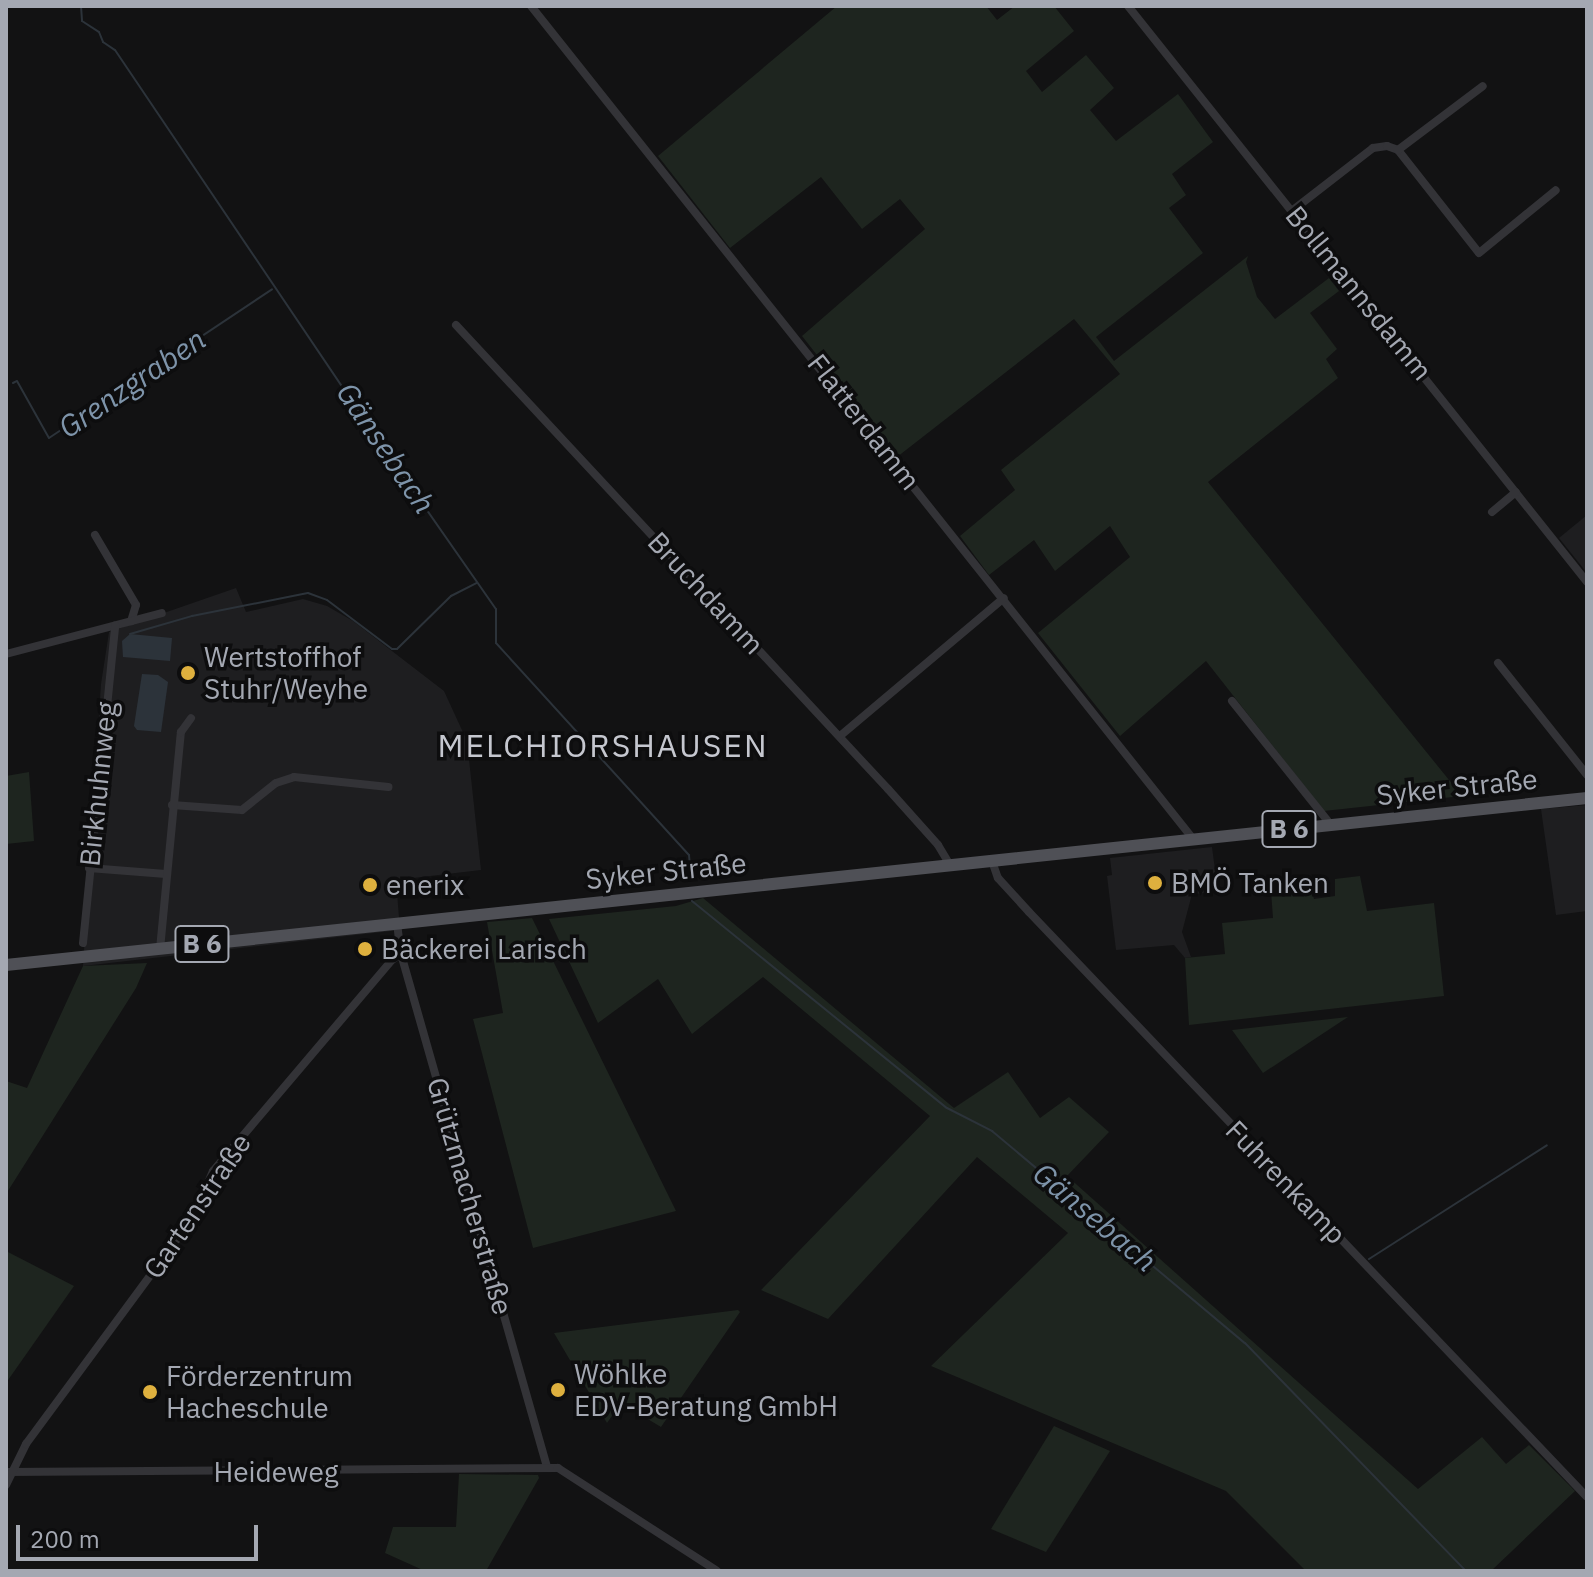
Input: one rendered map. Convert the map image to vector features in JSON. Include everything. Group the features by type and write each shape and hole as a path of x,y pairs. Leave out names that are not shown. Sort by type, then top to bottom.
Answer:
{"main road":[{"name":"Syker Straße","path":"6,965 1587,798"}],"street":[{"name":"Flatterdamm","path":"531,6 1194,840"},
{"name":"Bollmannsdamm","path":"1128,6 1587,582"},
{"path":"1398,150 1483,86"},
{"path":"1293,210 1373,148 1387,146 1398,150 1479,253 1556,190"},
{"name":"Bruchdamm","path":"456,325 840,736 938,845 950,865"},
{"path":"1492,512 1516,492"},
{"path":"95,535 136,605 131,621"},
{"path":"840,736 1004,598"},
{"path":"6,654 162,613"},
{"name":"Birkhuhnweg","path":"83,943 115,626"},
{"path":"1498,663 1587,775"},
{"path":"1232,701 1331,825"},
{"path":"160,949 181,732 191,718"},
{"path":"172,805 242,810 276,783 294,777 388,787"},
{"name":"Fuhrenkamp","path":"992,861 998,878 1029,912 1587,1497"},
{"path":"89,868 166,874"},
{"name":"Grützmacherstraße","path":"397,923 401,954 547,1467"},
{"name":"Gartenstraße","path":"6,1485 9,1472 33,1434 194,1216 213,1171 392,960 401,954"},
{"path":"547,1467 569,1472 717,1571"},
{"name":"Heideweg","path":"9,1472 459,1471 547,1467"}],"shaded area":[{"path":"837,6 986,6 997,20 1015,6 1054,6 1074,31 1026,71 1042,92 1086,55 1114,88 1090,110 1116,141 1178,94 1213,142 1172,174 1186,195 1169,208 1203,253 1096,337 1114,361 1248,256 1246,262 1257,297 1275,319 1329,278 1339,291 1310,313 1337,349 1326,359 1338,378 1208,482 1462,796 1324,811 1206,661 1120,736 1038,633 1130,557 1110,526 1055,571 1034,540 989,575 960,536 1015,490 1001,470 1120,374 1074,319 897,457 802,336 925,229 900,199 862,229 821,177 730,248 658,156"},
{"path":"1587,515 1587,573 1559,538"},
{"path":"236,588 246,612 303,599 327,606 353,621 444,691 467,741 481,870 396,880 400,930 83,966 101,684 109,632"},
{"path":"130,634 172,638 170,661 123,657 122,641"},
{"path":"142,674 158,675 168,682 161,732 137,730 134,726"},
{"path":"29,772 34,841 6,844 6,776"},
{"path":"1587,805 1587,911 1556,915 1541,809"},
{"path":"1212,847 1218,892 1192,894 1182,932 1191,957 1185,958 1174,945 1116,950 1107,876 1112,875 1110,858"},
{"path":"1360,876 1367,911 1434,903 1444,996 1189,1025 1185,958 1225,954 1222,923 1273,918 1271,891 1311,888 1314,899 1335,896 1335,879"},
{"path":"703,898 954,1108 1008,1072 1040,1118 1069,1097 1109,1132 1067,1176 1418,1489 1482,1437 1506,1464 1529,1445 1575,1491 1491,1571 1306,1571 1226,1491 931,1366 1068,1233 977,1157 828,1319 761,1290 930,1116 763,977 692,1034 658,979 598,1023 549,919 676,906"},
{"path":"532,918 676,1211 533,1248 473,1019 503,1013 487,922"},
{"path":"147,963 136,988 6,1194 6,1081 27,1088 83,966"},
{"path":"1348,1017 1263,1073 1232,1030"},
{"path":"6,1251 74,1286 6,1383"},
{"path":"740,1312 661,1427 621,1403 607,1423 554,1333"},
{"path":"1054,1426 1110,1451 1046,1552 991,1529"},
{"path":"459,1474 538,1475 539,1478 486,1571 425,1571 385,1553 393,1527 456,1527"}],"waterway":[{"name":"Gänsebach","path":"81,6 82,21 99,32 103,42 115,50 496,609 496,643 689,855 691,879"},
{"name":"Grenzgraben","path":"13,383 17,381 49,438 272,289"},
{"path":"130,634 192,616 308,593 327,600 392,649 397,649 451,596 477,583"},
{"name":"Gänsebach","path":"692,901 947,1108 992,1131 1245,1343 1466,1571"},
{"path":"1369,1259 1547,1145"}],"place":[{"name":"Wertstoffhof Stuhr/Weyhe","path":"188,673"},
{"name":"BMÖ Tanken","path":"1155,883"},
{"name":"enerix","path":"370,885"},
{"name":"Bäckerei Larisch","path":"365,949"},
{"name":"Wöhlke EDV-Beratung GmbH","path":"558,1390"},
{"name":"Förderzentrum Hacheschule","path":"150,1392"}],"district":[{"name":"MELCHIORSHAUSEN","path":"603,745"}]}
